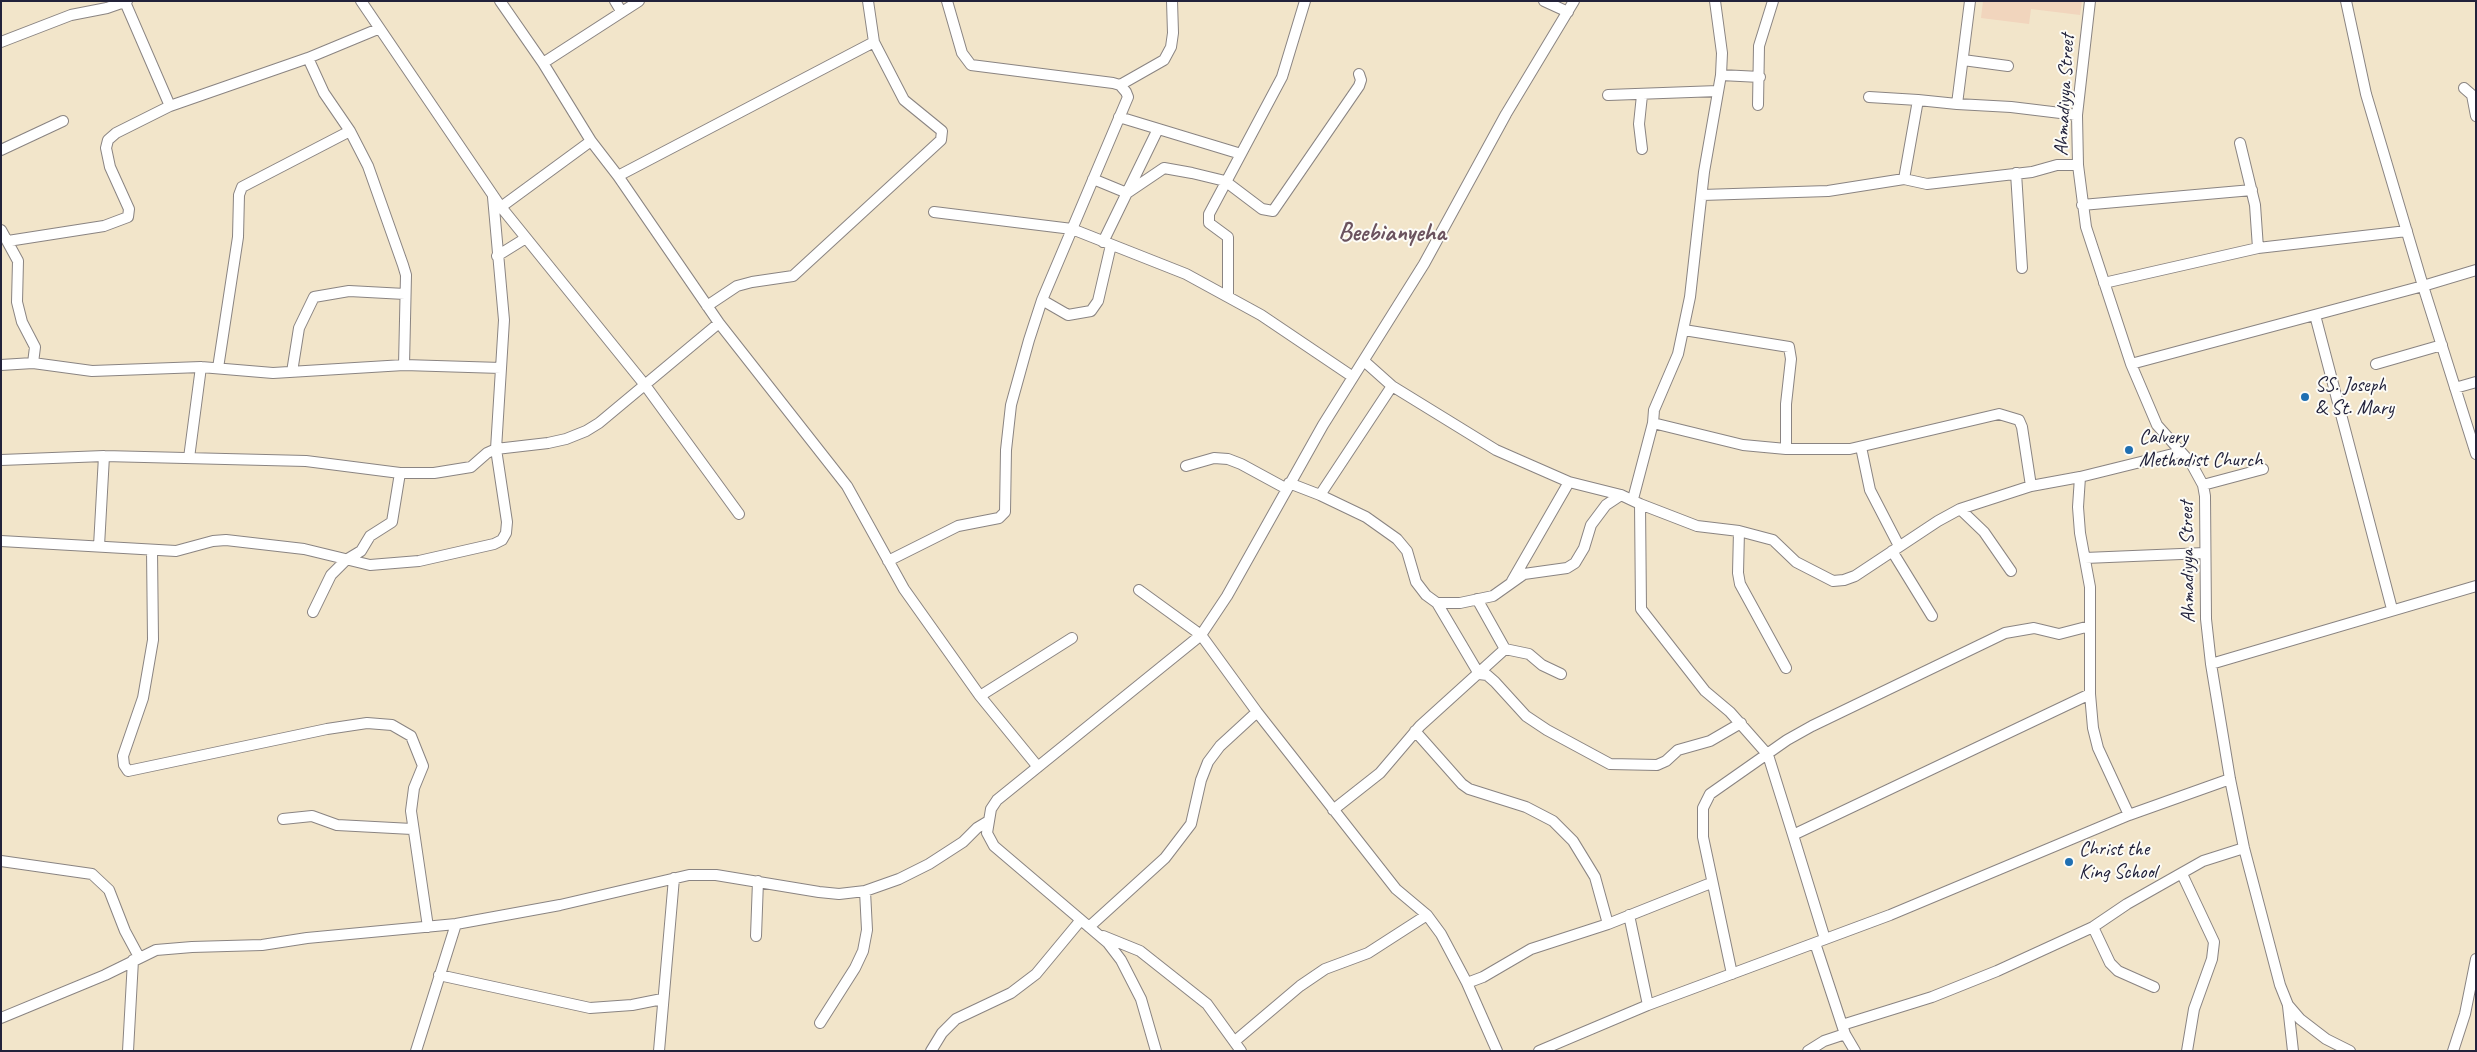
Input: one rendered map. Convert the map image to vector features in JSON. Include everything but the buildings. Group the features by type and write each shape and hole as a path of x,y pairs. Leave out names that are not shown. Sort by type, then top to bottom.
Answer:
{"street":[{"path":"360,1 501,207 645,385 739,514"},
{"path":"500,1 543,63 591,141 618,176 719,324 848,486 904,589 980,696 1038,767"},
{"path":"615,1 621,11"},
{"path":"543,63 621,11 640,1"},
{"path":"707,306 736,286 793,276 940,140 942,131 904,100 874,42 868,1"},
{"path":"948,1 962,53 971,65 1120,85 1164,60 1172,40 1172,1"},
{"path":"1228,296 1228,237 1214,227 1208,219 1225,181 1282,77 1305,1"},
{"path":"1544,1 1568,12"},
{"path":"1156,1051 1136,988 1115,951 994,846 988,833 991,809 997,800 1201,634 1227,596 1288,486 1353,377 1424,264 1506,114 1574,1"},
{"path":"1715,1 1722,53 1721,75 1702,195 1684,330 1678,354 1654,410 1653,423 1636,502 1641,609 1705,690 1741,723 1768,755 1793,835 1844,1029 1855,1051"},
{"path":"1758,105 1760,76 1759,46 1772,1"},
{"path":"1957,104 1958,79 1963,60 1970,1"},
{"name":"Ahmadiyya Street","path":"2090,1 2077,115 2078,165 2086,227 2131,364 2157,426 2181,452 2197,473 2203,485 2206,619 2210,664 2244,848 2280,985 2288,1005 2300,1019 2326,1039 2350,1051"},
{"path":"2346,1 2371,111 2423,286 2476,454"},
{"path":"1,42 71,15 105,5 126,2 170,106"},
{"path":"8,241 104,226 128,217 129,209 110,167 106,144 116,134 170,106 308,58 378,29"},
{"path":"618,176 874,42"},
{"path":"308,58 324,93 350,131 368,166 403,265 406,275 404,365"},
{"path":"1963,60 2008,66"},
{"path":"1127,193 1164,168 1225,181 1262,209 1273,211 1358,86 1361,80 1359,74"},
{"path":"1721,75 1760,76"},
{"path":"888,561 958,526 999,518 1005,512 1006,450 1011,405 1042,300 1128,97 1120,85"},
{"path":"2464,88 2472,95 2476,116"},
{"path":"1608,95 1642,95 1718,90"},
{"path":"1642,95 1639,124 1642,149"},
{"path":"1868,97 2011,107 2077,115"},
{"path":"1904,180 1918,100"},
{"path":"1119,117 1241,154"},
{"path":"1,150 63,121"},
{"path":"1042,300 1068,315 1092,311 1098,301 1107,243 1127,193 1158,129"},
{"path":"218,368 238,237 239,195 242,187 350,131"},
{"path":"501,207 591,141"},
{"path":"2240,143 2252,190 2258,232 2258,248"},
{"path":"1702,195 1828,191 1904,180 1927,184 2016,173 2064,164 2078,165"},
{"path":"2016,173 2022,268"},
{"path":"1093,179 1127,193"},
{"path":"2082,205 2252,190"},
{"path":"1,541 176,551 213,541 226,540 304,549 370,565 412,562 494,544 502,540 506,533 507,522 496,448 504,320 497,256 494,197"},
{"path":"934,212 1072,229 1186,274 1228,296 1261,315 1353,377"},
{"path":"1,230 18,261 17,302 22,322 32,337 35,347 33,363"},
{"path":"2104,283 2258,248 2408,231"},
{"path":"497,256 526,238"},
{"path":"2131,364 2423,286 2476,270"},
{"path":"292,372 299,328 314,297 349,291 405,294"},
{"path":"2315,315 2392,609"},
{"path":"1,460 104,456 306,460 400,473 434,473 471,466 496,448 548,443 566,439 586,431 599,423 719,324"},
{"path":"1684,330 1789,347 1791,359 1786,404 1786,449"},
{"path":"2376,364 2442,345"},
{"path":"1364,360 1392,386 1496,450 1569,482 1621,495 1698,526 1739,531 1774,540 1796,562 1833,581 1855,576 1938,521 1960,509 2031,486 2080,477 2181,452"},
{"path":"1,365 33,363 92,371 201,367 292,372 404,365 500,368"},
{"path":"189,458 201,367"},
{"path":"2456,388 2476,382"},
{"path":"1320,495 1392,386"},
{"path":"1653,423 1743,445 1786,449 1861,447 1998,414 2019,420 2022,426 2031,486"},
{"path":"1861,447 1870,490 1896,549 1932,616"},
{"path":"99,546 104,456"},
{"path":"1186,466 1214,458 1228,459 1288,486 1320,495 1366,517 1396,539 1407,551 1416,582 1426,595 1437,603 1479,674 1487,676 1495,682 1526,716 1547,730 1610,764 1657,764 1666,761 1678,750 1710,741 1741,723"},
{"path":"2203,485 2263,470"},
{"path":"313,612 326,583 346,560 362,551 370,536 392,522 400,473"},
{"path":"2080,477 2078,507 2080,533 2090,587 2090,694 2093,728 2098,748 2129,815"},
{"path":"1510,586 1569,482"},
{"path":"1437,603 1460,603 1493,596 1510,586 1524,574 1567,568 1575,563 1584,548 1592,526 1606,505 1621,495"},
{"path":"1960,509 1984,532 2010,571"},
{"path":"1739,531 1738,573 1740,584 1752,610 1786,668"},
{"path":"152,550 153,640 143,698 124,756 124,765 128,771 327,728 368,722 392,725 411,736 423,766 414,788 411,811 412,829 428,928"},
{"path":"2085,558 2206,552"},
{"path":"2210,664 2392,609 2476,586"},
{"path":"1139,590 1201,634 1257,712 1396,889 1427,916 1449,946 1497,1051"},
{"path":"1477,599 1505,649 1529,654 1542,665 1561,674"},
{"path":"1732,974 1711,883 1703,837 1703,808 1710,794 1768,755 1786,740 2005,633 2020,628 2034,628 2059,634 2090,626"},
{"path":"980,696 1072,638"},
{"path":"1333,810 1380,773 1415,731 1505,649"},
{"path":"1793,835 2090,694"},
{"path":"1093,931 1165,858 1191,824 1201,780 1208,762 1220,746 1257,712"},
{"path":"1415,731 1462,784 1526,807 1553,821 1572,842 1595,877 1608,924"},
{"path":"1539,1051 1648,1005 1890,915 1969,880 2129,815 2230,779"},
{"path":"283,819 312,816 336,825 412,829"},
{"path":"1,1018 105,975 136,958 156,950 262,945 307,938 428,928 560,905 688,875 716,875 839,894 865,891 898,879 929,864 963,842 977,828 988,822"},
{"path":"1808,1051 1844,1029 1997,971 2093,927 2127,904 2203,861 2244,848"},
{"path":"1,861 92,874 109,890 136,958 128,1051"},
{"path":"2182,874 2214,942 2212,959 2194,1009 2187,1051"},
{"path":"659,1051 662,999 666,980 674,878"},
{"path":"756,936 758,881"},
{"path":"1467,983 1483,977 1531,948 1608,924 1711,883"},
{"path":"820,1023 856,968 863,951 867,930 865,891"},
{"path":"1629,915 1648,1005"},
{"path":"1234,1041 1300,986 1325,969 1368,953 1427,916"},
{"path":"932,1051 942,1033 956,1019 1011,993 1036,974 1080,921"},
{"path":"416,1051 456,924"},
{"path":"2093,927 2110,963 2118,971 2154,987"},
{"path":"1093,931 1140,951 1207,1004 1241,1051"},
{"path":"2453,1051 2465,1014 2476,959"},
{"path":"439,975 590,1008 632,1005 662,999"},
{"path":"2288,1005 2293,1051"}],"shaded area":[{"path":"1983,1 2082,1 2080,15 2031,9 2029,24 1981,18"}],"place":[{"name":"SS. Joseph & St. Mary","path":"2305,397"},
{"name":"Calvery Methodist Church","path":"2129,450"},
{"name":"Christ the King School","path":"2069,862"}],"district":[{"name":"Beebianyeha","path":"1392,233"}]}
